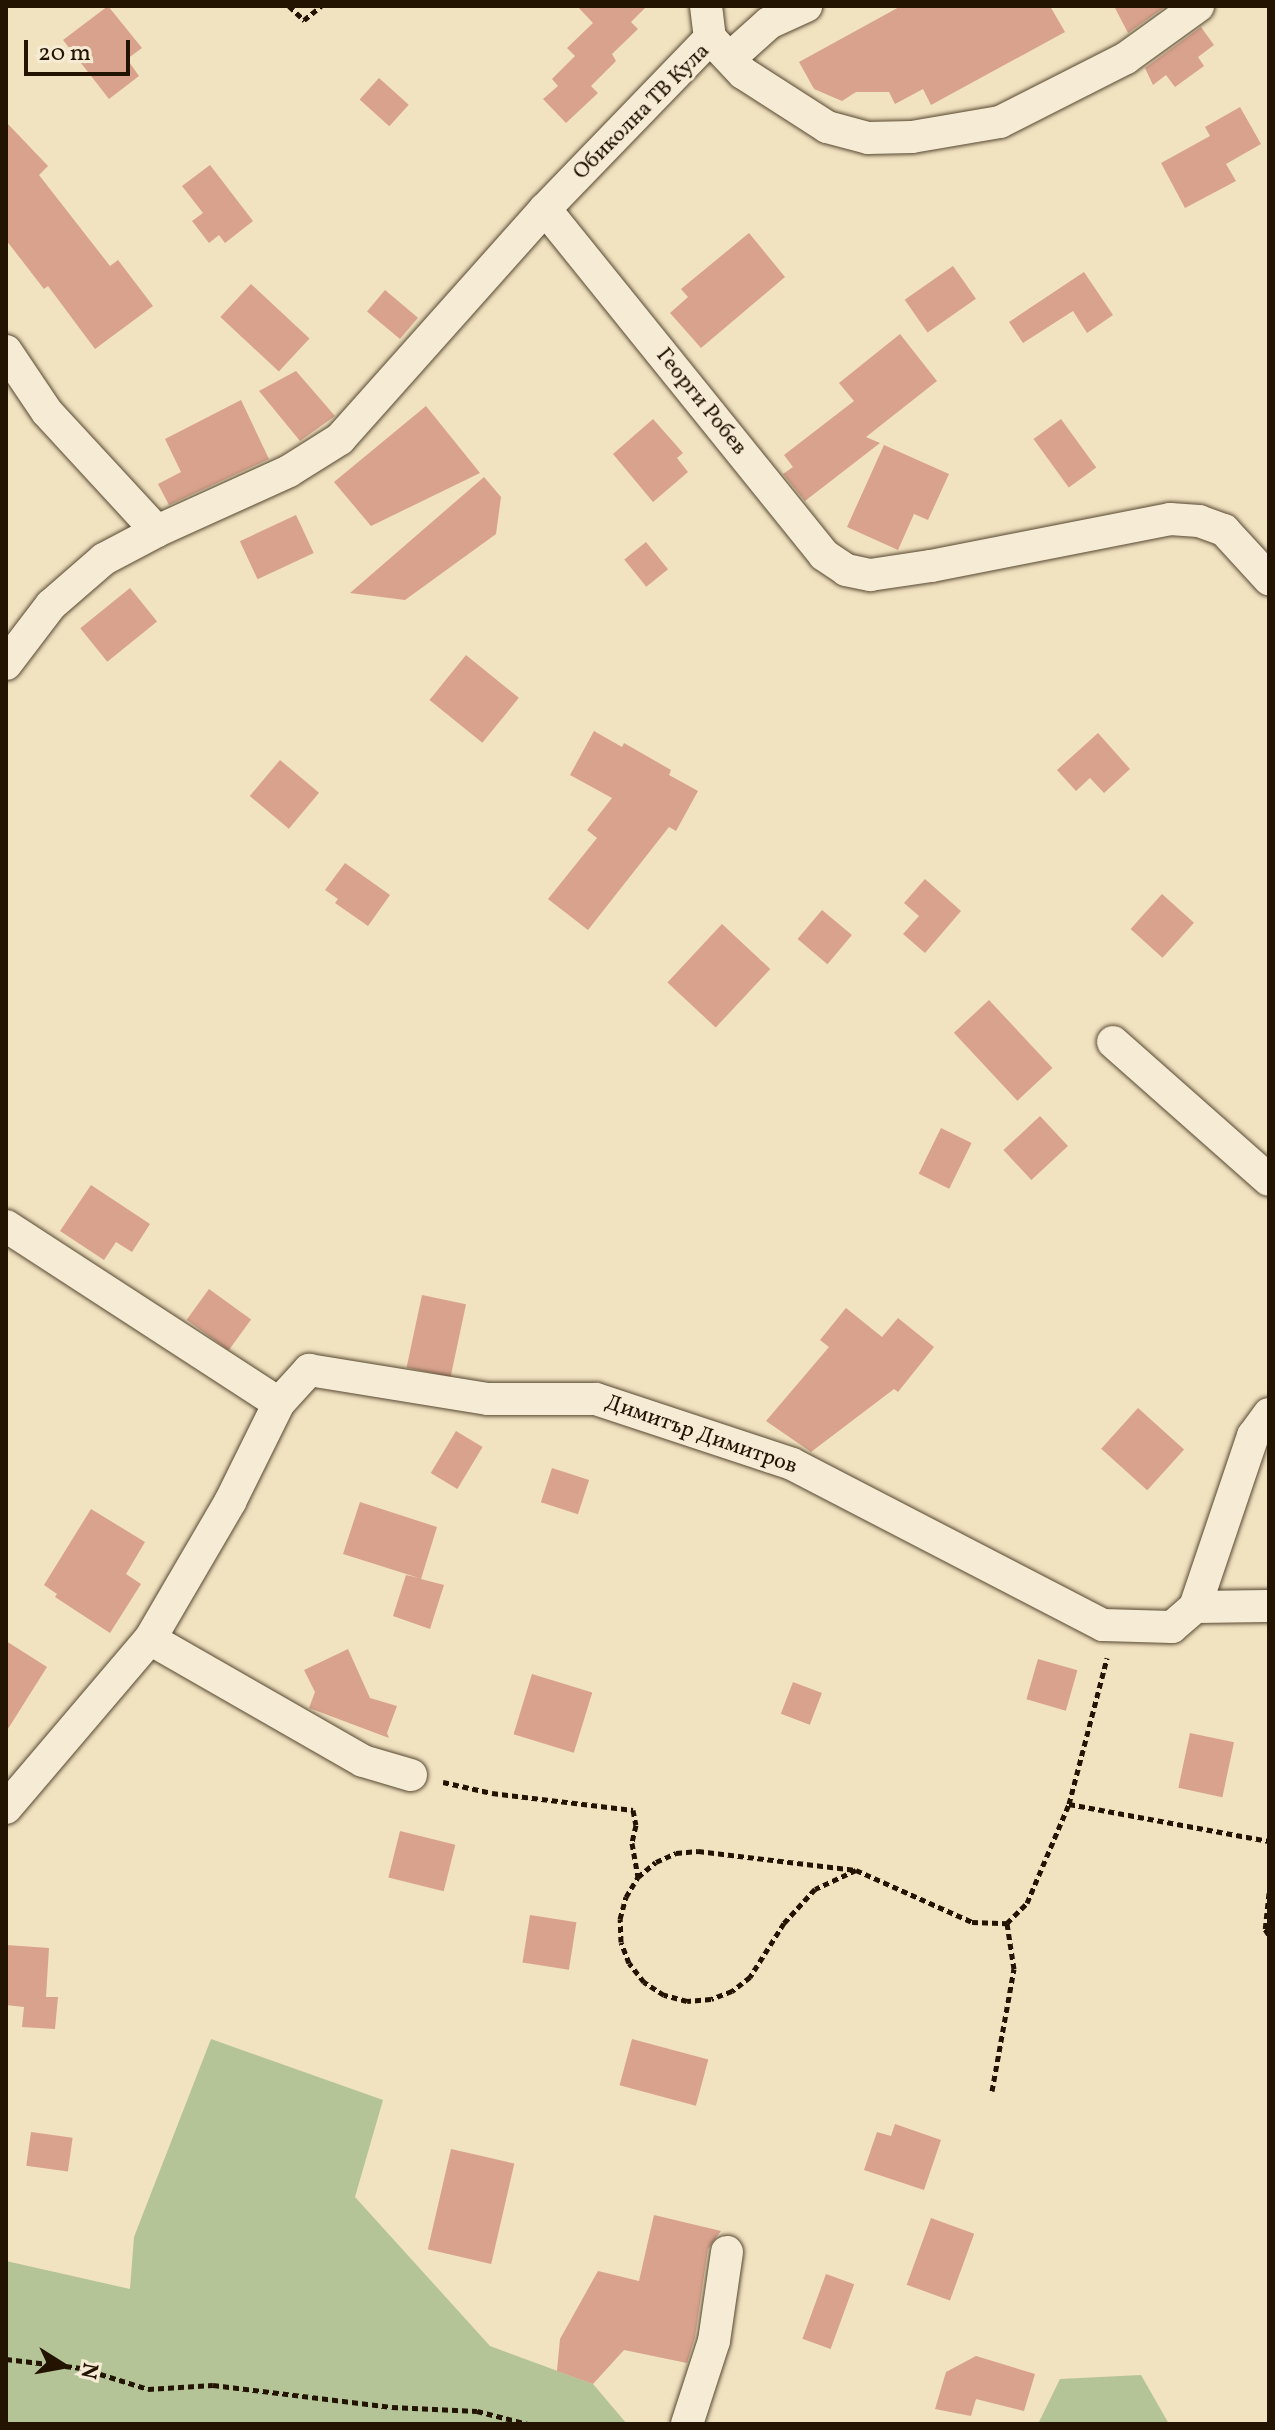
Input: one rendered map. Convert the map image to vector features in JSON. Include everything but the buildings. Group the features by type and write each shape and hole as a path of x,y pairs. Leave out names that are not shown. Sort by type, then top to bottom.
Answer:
{"street":[{"path":"715,34 769,23 806,6"},
{"name":"Обиколна ТВ Кула","path":"6,664 51,605 104,559 157,531 289,471 340,439 545,209 715,34 743,73 827,127 868,138 955,132 1000,122 1126,58 1198,6"},
{"name":"Георги Робев","path":"545,209 824,555 846,570 870,575 1170,519 1199,521 1224,530 1269,579"},
{"path":"6,351 47,412 157,531"},
{"path":"1113,1042 1269,1180"},
{"path":"6,1226 279,1403"},
{"name":"Димитър Димитров","path":"6,1808 150,1639 230,1502 279,1403 309,1370 488,1399 596,1399 792,1464 1103,1625 1172,1627 1195,1607"},
{"path":"1269,1414 1253,1436 1195,1607 1269,1606"},
{"path":"150,1639 363,1761 411,1775"},
{"path":"687,2424 714,2341 727,2252"}],"path":[{"path":"289,6 304,20 321,6"},
{"path":"856,1870 815,1889 784,1923 750,1977 732,1991 711,1999 687,2001 664,1995 644,1982 629,1963 621,1942 620,1919 626,1897 638,1877 656,1862 676,1853 698,1851 856,1870 972,1922 1007,1923 1027,1903 1069,1804 1115,1627"},
{"path":"411,1775 492,1793 633,1810 636,1825 632,1843 638,1877"},
{"path":"1069,1804 1269,1841"},
{"path":"1269,1893 1265,1929 1269,1935"},
{"path":"992,2091 1014,1969 1007,1923"},
{"path":"6,2359 81,2368 148,2389 213,2385 392,2407 477,2411 528,2424"}],"green space":[{"path":"211,2039 383,2100 355,2197 490,2346 593,2384 627,2424 6,2424 6,2261 130,2289 134,2237"},
{"path":"1141,2375 1169,2424 1038,2424 1060,2379"}]}
